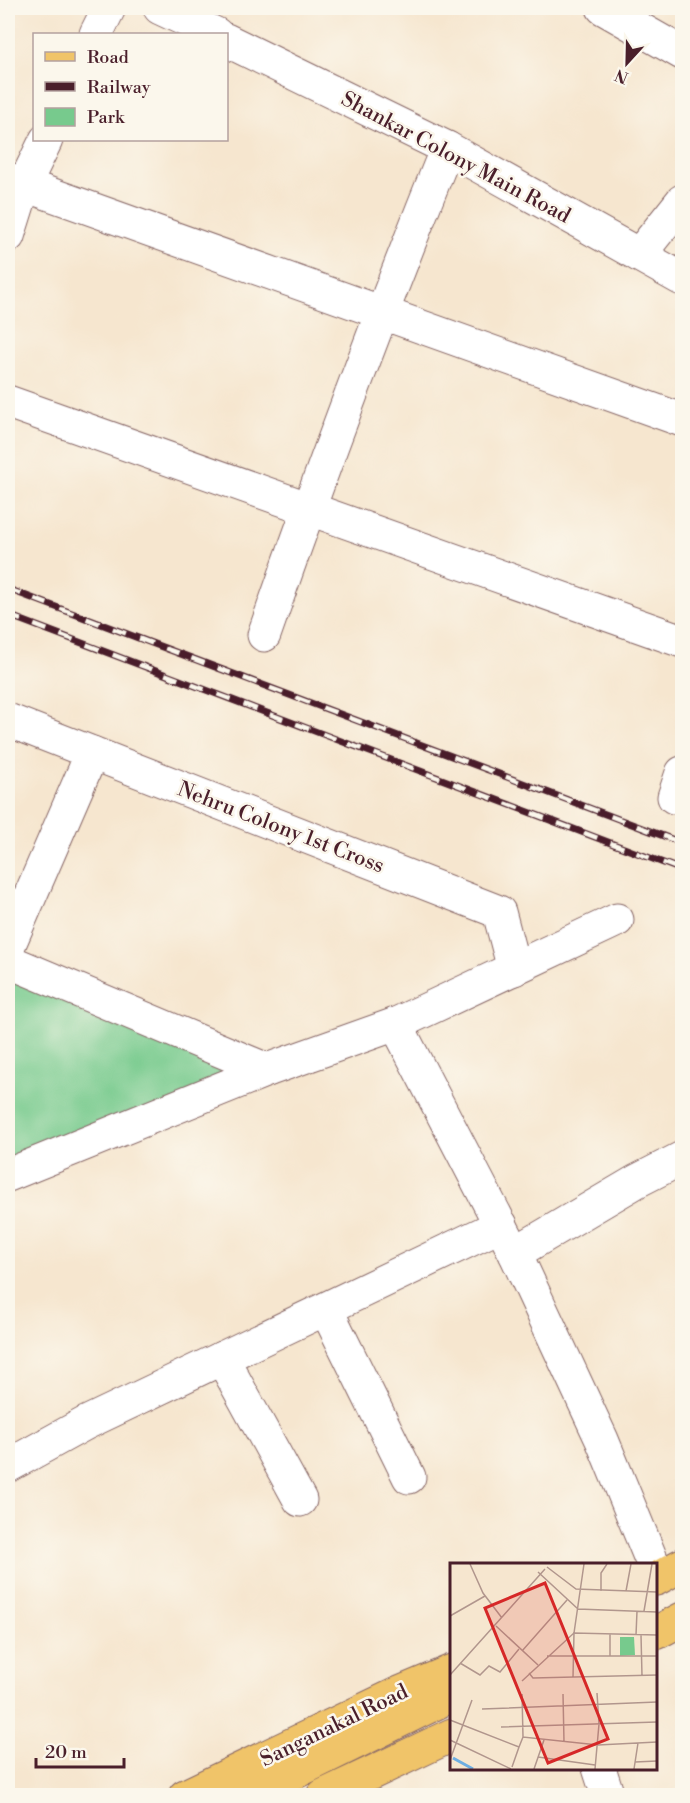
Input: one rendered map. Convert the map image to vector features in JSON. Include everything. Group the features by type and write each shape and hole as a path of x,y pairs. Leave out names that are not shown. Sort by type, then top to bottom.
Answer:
{"main road":[{"path":"657,1632 682,1619"},
{"name":"Sanganakal Road","path":"185,1796 394,1695 450,1672"},
{"path":"247,1796 450,1696"},
{"path":"323,1796 450,1736"}],"street":[{"path":"96,33 109,8"},
{"path":"160,8 214,33"},
{"path":"603,8 682,53"},
{"name":"Shankar Colony Main Road","path":"228,41 447,148 682,279"},
{"path":"8,236 16,182 45,141"},
{"path":"264,635 308,508 381,312 447,148"},
{"path":"16,182 682,420"},
{"path":"639,255 682,201"},
{"path":"8,402 682,641"},
{"name":"Nehru Colony 1st Cross","path":"8,720 499,912 514,969"},
{"path":"8,947 92,753"},
{"path":"8,1174 267,1070 396,1024 617,920"},
{"path":"8,961 267,1070"},
{"path":"396,1024 508,1239 663,1576"},
{"path":"8,1466 86,1423 326,1309 508,1239 637,1181 682,1158"},
{"path":"326,1309 409,1477"},
{"path":"222,1358 300,1500"},
{"path":"600,1770 608,1796"}],"green space":[{"path":"8,966 250,1071 8,1169"}],"railway":[{"path":"8,589 682,843"},
{"path":"8,615 682,870"}]}
